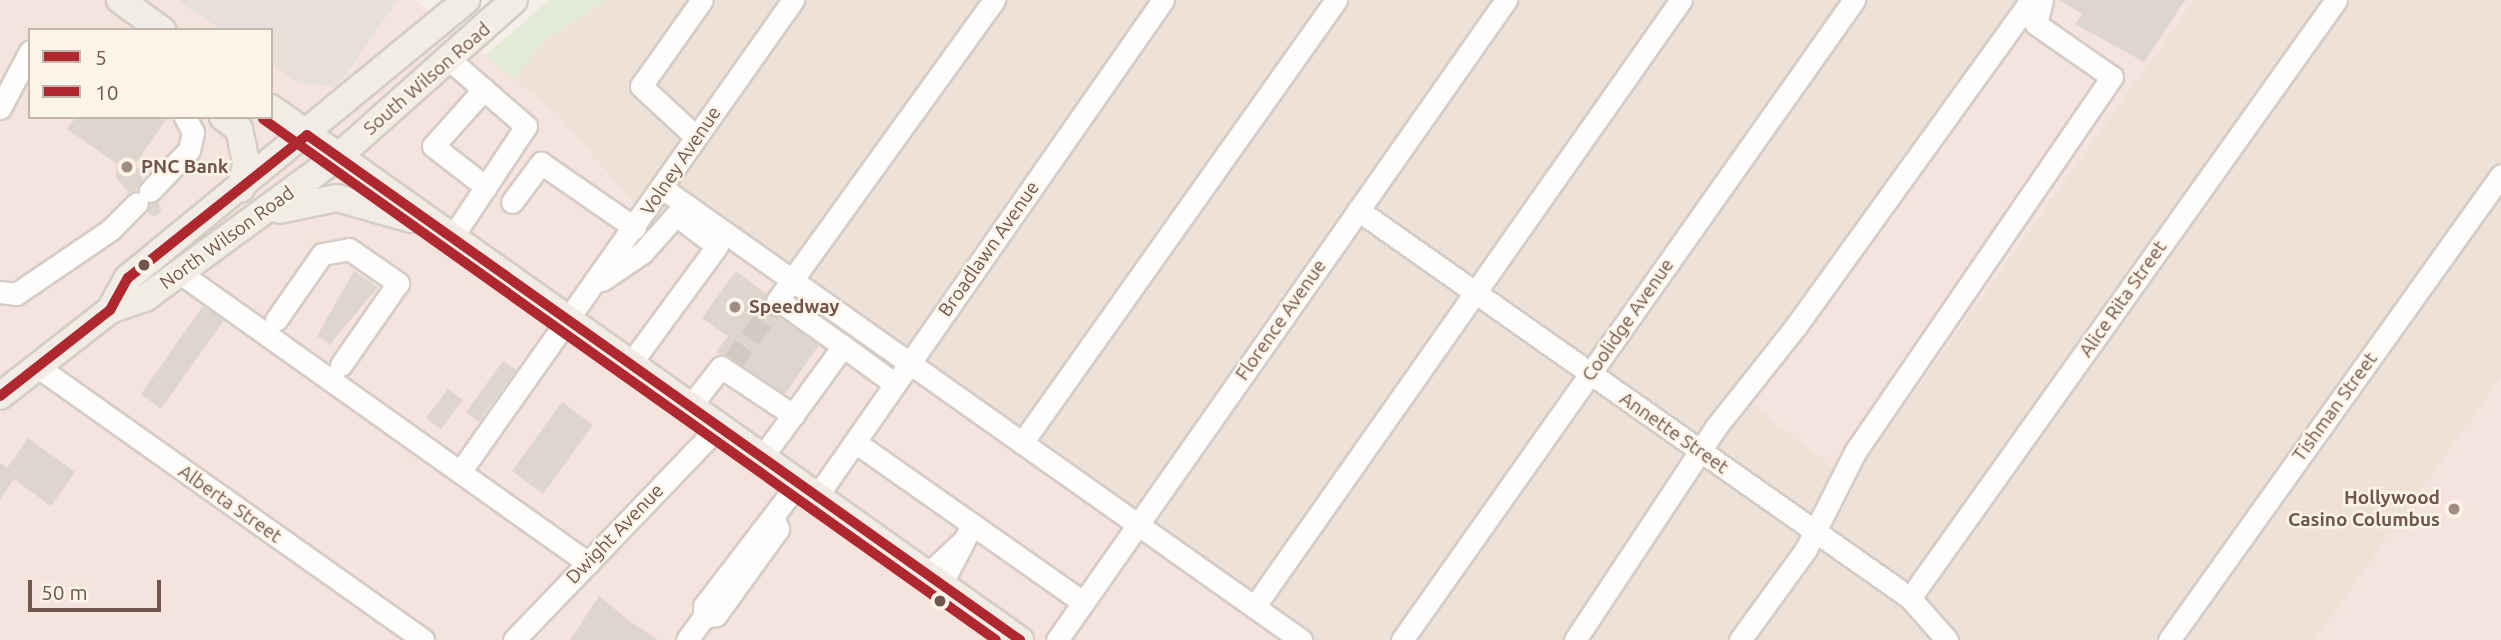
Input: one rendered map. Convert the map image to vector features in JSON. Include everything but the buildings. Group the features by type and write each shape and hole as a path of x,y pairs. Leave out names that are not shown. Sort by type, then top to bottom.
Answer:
{"main road":[{"path":"110,0 126,28"},
{"path":"120,0 159,28"},
{"name":"South Wilson Road","path":"307,135 467,0"},
{"name":"South Wilson Road","path":"339,156 451,61 514,0"},
{"path":"273,110 716,429 1020,640"},
{"path":"226,119 239,129 246,163 241,189"},
{"name":"North Wilson Road","path":"110,310 128,278 307,135"},
{"name":"North Wilson Road","path":"0,396 110,310 145,298 339,156"},
{"path":"226,239 281,209 316,198 360,201 443,233"}],"street":[{"path":"696,137 641,86 702,0"},
{"name":"Volney Avenue","path":"460,472 596,284 793,0"},
{"path":"895,384 778,300 994,0"},
{"name":"Broadlawn Avenue","path":"687,640 704,617 716,615 778,529 774,519 806,492 855,442 1163,0"},
{"path":"1023,443 1336,0"},
{"name":"Florence Avenue","path":"1056,640 1506,0"},
{"path":"1254,607 1681,0"},
{"name":"Coolidge Avenue","path":"1402,640 1854,0"},
{"path":"1575,640 1693,471 1700,451 2031,0"},
{"path":"1740,640 1813,531 1855,452 2112,77 2036,24 2042,0"},
{"name":"Alice Rita Street","path":"1910,598 2336,0"},
{"path":"0,108 28,55"},
{"path":"443,233 486,187 526,126 451,61"},
{"path":"484,89 433,146 486,187"},
{"path":"0,292 16,294 110,230 189,150 193,132 186,119"},
{"path":"512,202 541,163 635,228"},
{"name":"Tishman Street","path":"2169,640 2501,175"},
{"path":"662,188 1301,640"},
{"name":"Annette Street","path":"1358,211 1910,598 1947,640"},
{"path":"596,284 642,253 676,215 715,239 705,264 629,366"},
{"path":"276,320 322,254 349,249 398,283 341,365"},
{"path":"180,273 587,563"},
{"path":"760,460 842,346"},
{"path":"688,409 715,372 730,366 793,415"},
{"name":"Alberta Street","path":"38,367 423,640"},
{"name":"Dwight Avenue","path":"514,640 716,429"},
{"path":"855,442 967,534 1083,603"},
{"path":"934,580 961,556 967,534"}],"shaded area":[{"path":"0,0 178,0 218,28 28,28 28,119 273,119 273,65 337,87 398,0 416,0 557,114 635,208 653,183 1299,640 0,640"},
{"path":"177,0 398,0 337,87 299,83 273,65 273,28 218,28"},
{"path":"607,0 2029,0 1850,481 2194,0 2501,0 2501,378 2315,640 1299,640 636,208 557,114 513,79 545,40"},
{"path":"2029,0 2194,0 1850,481 1747,401"},
{"name":"Hollywood Casino Columbus","path":"2501,378 2501,640 2315,640"}],"green space":[{"path":"549,0 607,0 545,40 513,79 485,56"}],"tunnel":[{"path":"732,363 777,301"}],"transit line":[{"name":"10","path":"263,119 996,640"},
{"name":"5","path":"0,396 110,310 128,278 307,135 1020,640"}],"place":[{"name":"PNC Bank","path":"127,167"},
{"name":"Speedway","path":"735,307"},
{"name":"Hollywood Casino Columbus","path":"2454,509"}]}
